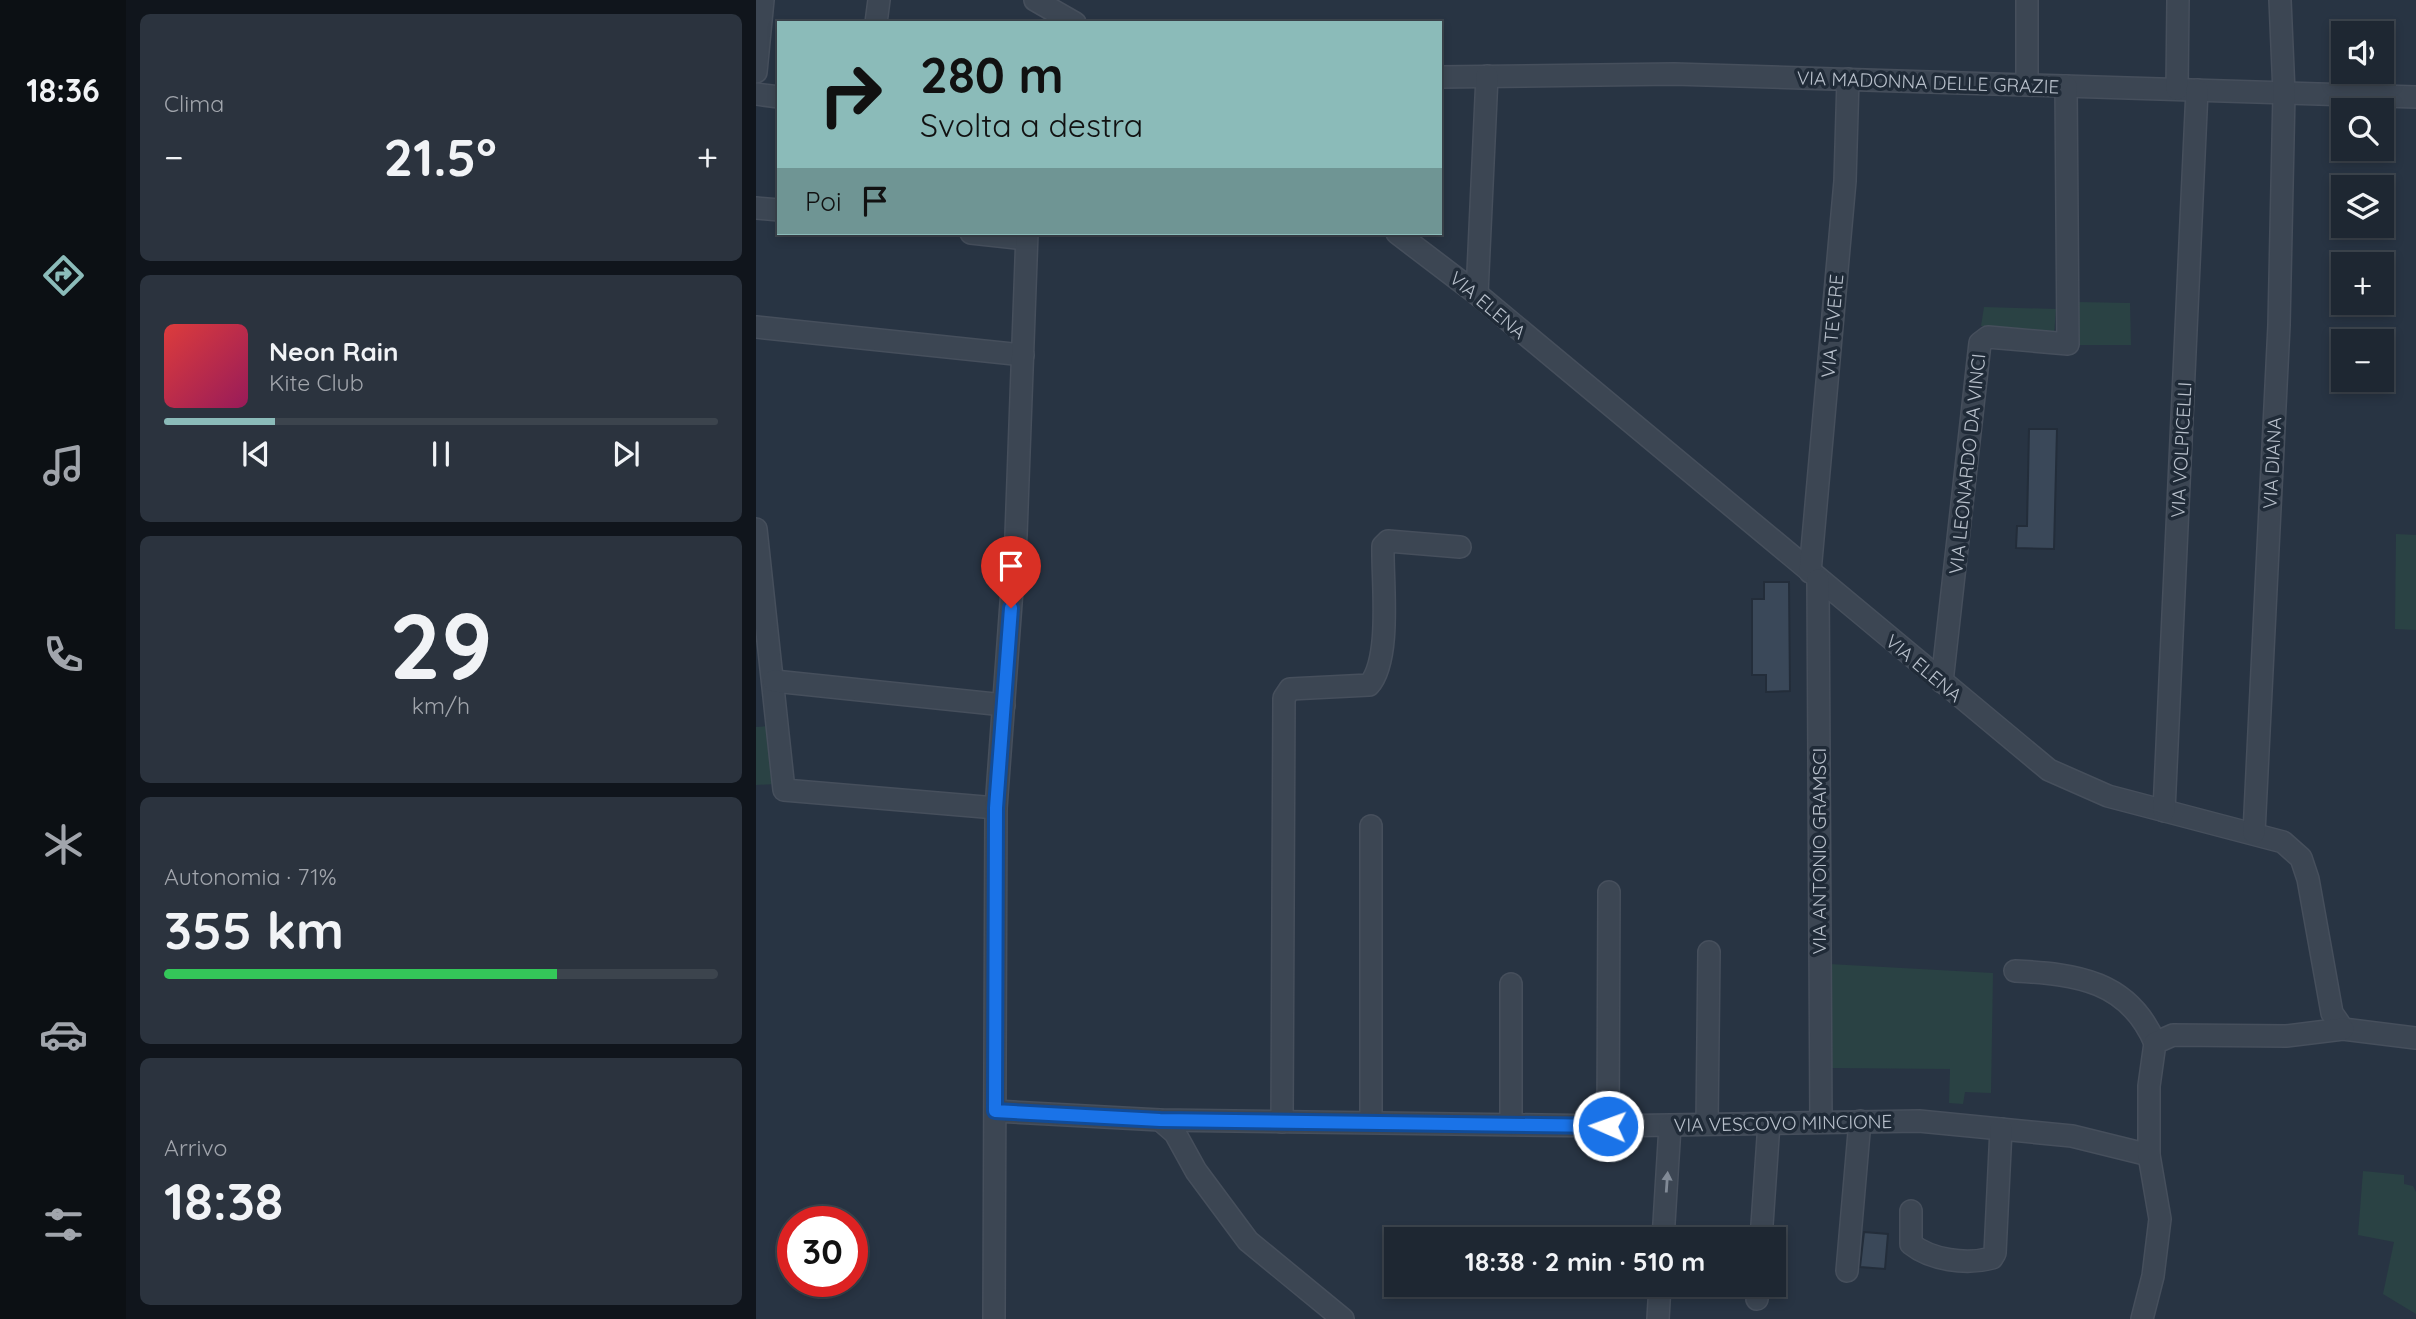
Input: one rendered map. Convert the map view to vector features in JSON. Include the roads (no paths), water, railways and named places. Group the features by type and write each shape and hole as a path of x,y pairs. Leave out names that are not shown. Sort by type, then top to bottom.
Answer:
{"street":[{"path":"756,72 763,0"},
{"path":"876,21 879,0"},
{"path":"2027,0 2027,85"},
{"name":"VIA VOLPICELLI","path":"2164,811 2187,90 2178,0"},
{"name":"VIA DIANA","path":"2254,833 2278,339 2284,93 2280,0"},
{"path":"1040,10 1070,21"},
{"name":"VIA MADONNA DELLE GRAZIE","path":"1442,77 1674,74 2416,97"},
{"path":"1477,294 1487,76"},
{"name":"VIA TEVERE","path":"1814,576 1845,181 1848,79"},
{"name":"VIA LEONARDO DA VINCI","path":"1942,682 1980,343 1987,337 2068,344 2066,86"},
{"path":"756,94 777,97"},
{"path":"756,208 777,210"},
{"path":"995,1319 996,808 1016,535 1026,236 1008,235"},
{"name":"VIA ELENA","path":"1400,235 1477,294 2049,770 2108,796 2283,842 2301,858 2308,879 2327,994 2332,1013 2343,1029"},
{"path":"756,327 1023,355"},
{"path":"756,529 784,790 996,808"},
{"path":"1282,1122 1284,698 1290,689 1369,685 1377,676 1382,653 1382,545 1388,541 1460,547"},
{"name":"VIA ANTONIO GRAMSCI","path":"1814,576 1821,1122"},
{"path":"774,681 1004,705"},
{"path":"1371,826 1371,1121"},
{"path":"1608,1126 1609,892"},
{"path":"1707,1124 1709,952"},
{"path":"2015,971 2054,973 2102,986 2122,995 2146,1021 2155,1043 2149,1086 2149,1154 2160,1219 2153,1276 2142,1319"},
{"path":"1511,984 1511,1124"},
{"path":"2155,1043 2173,1035 2286,1036 2343,1029 2416,1038"},
{"name":"VIA VESCOVO MINCIONE","path":"995,1111 1160,1120 1608,1126 1919,1121 2072,1136 2149,1154"},
{"path":"1160,1120 1175,1133 1196,1171 1248,1241 1343,1319"},
{"path":"1847,1271 1860,1121"},
{"path":"1762,1227 1769,1123"},
{"path":"1664,1227 1670,1126"},
{"path":"1911,1211 1911,1244 1922,1252 1935,1258 1992,1258 1995,1253 2001,1129"},
{"path":"1658,1319 1659,1297"}]}
